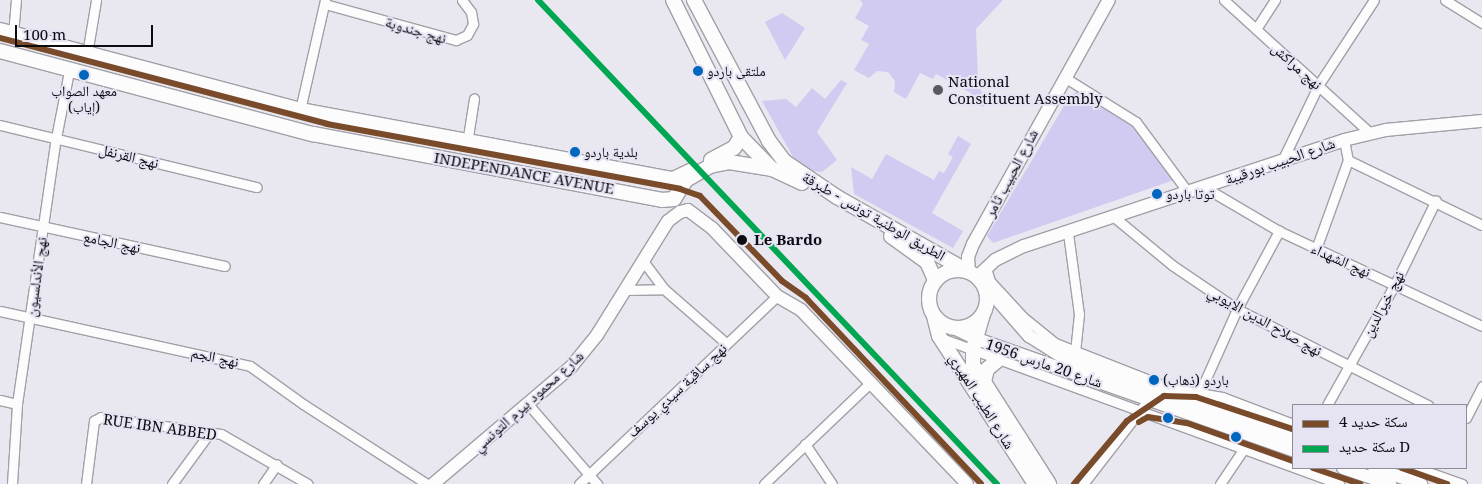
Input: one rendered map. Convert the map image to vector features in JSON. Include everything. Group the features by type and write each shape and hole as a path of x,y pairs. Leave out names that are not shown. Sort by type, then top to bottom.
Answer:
{"main road":[{"name":"الطريق الوطنية تونس - طبرقة","path":"672,0 741,137 772,169 807,186 893,238 927,262 935,280"},
{"name":"الطريق الوطنية تونس - طبرقة","path":"694,0 772,145 795,170 979,274"},
{"name":"شارع الحبيب ثامر","path":"979,274 968,257 973,244 1064,77 1109,0"},
{"path":"688,29 705,21"},
{"name":"INDEPENDANCE AVENUE","path":"7,32 300,110 467,143 673,179 724,155 741,137"},
{"path":"0,51 69,71 314,134 662,200 674,199 686,180 710,166 729,162 772,169"},
{"path":"724,101 743,91"},
{"name":"شارع الحبيب بورقيبة","path":"979,274 1007,254 1344,140 1370,133 1482,121"},
{"name":"شارع محمود بيرم التونسي","path":"434,484 528,404 584,352 668,221 680,212 688,210 709,225 776,296"},
{"path":"951,270 979,274 987,301 983,314 971,325 954,328 934,316 928,300 935,280 951,270"},
{"name":"شارع 20 مارس 1956","path":"979,274 1019,326 1049,350 1086,367 1145,399"},
{"path":"776,296 801,310 967,484"},
{"name":"شارع الطيب المهيري","path":"983,314 975,345 973,365 1048,484"},
{"name":"شارع الطيب المهيري","path":"934,316 941,338 1035,484"},
{"name":"شارع 20 مارس 1956","path":"954,328 975,345 1145,399"},
{"path":"984,382 987,369 997,361"},
{"path":"1145,399 1292,439"},
{"path":"1145,399 1292,450"},
{"path":"1346,469 1390,484"},
{"path":"1377,469 1421,484"}],"street":[{"path":"7,32 16,0"},
{"path":"87,54 96,0"},
{"name":"نهج جندوبة","path":"300,110 325,2 456,40 467,35 473,24 470,12 462,0"},
{"name":"نهج مراكش","path":"1224,0 1319,84 1340,109 1370,133"},
{"path":"1256,29 1274,0"},
{"path":"1282,161 1319,84 1374,0"},
{"path":"1445,0 1482,23"},
{"name":"نهج الأندلسيون","path":"12,484 17,404 56,138 69,71"},
{"path":"1064,77 1136,122 1187,192"},
{"path":"467,143 474,99"},
{"name":"نهج القرنفل","path":"0,125 257,187"},
{"path":"1316,249 1348,160 1344,140"},
{"path":"1348,160 1436,200 1482,225"},
{"name":"نهج الشهداء","path":"1204,187 1279,231 1482,326"},
{"name":"نهج خيرالدين","path":"1328,404 1394,284 1436,200"},
{"name":"نهج الجامع","path":"0,217 225,266"},
{"name":"نهج صلاح الدين الايوبي","path":"1114,217 1172,266 1237,309 1349,368 1426,404"},
{"path":"1199,394 1237,309 1279,231"},
{"path":"1068,233 1079,314 1075,353"},
{"path":"643,261 664,289 726,343"},
{"path":"979,274 990,281 1041,334 1075,353 1170,388 1228,399 1292,424"},
{"path":"625,290 664,289"},
{"name":"نهج ساقية سيدي يوسف","path":"579,484 776,296"},
{"name":"نهج الجم","path":"0,310 250,366 308,407 428,484"},
{"path":"941,338 975,345 997,361 1145,399 1242,451 1292,468"},
{"path":"764,484 870,383"},
{"path":"1467,416 1482,386"},
{"path":"1083,484 1145,399"},
{"path":"0,400 17,404"},
{"path":"528,404 597,484"},
{"name":"RUE IBN ABBED","path":"86,484 94,421 98,417 210,432 229,437 278,464 308,484"},
{"path":"172,484 210,432"},
{"path":"805,444 832,484"},
{"path":"1220,484 1242,451"},
{"path":"263,484 278,464"},
{"path":"1294,469 1338,484"},
{"path":"1425,469 1440,471 1462,484"}],"shaded area":[{"path":"860,0 1003,0 976,29 978,81 985,103 983,107 968,99 971,93 936,74 933,79 920,73 906,99 894,92 895,81 888,72 877,71 869,78 854,70 869,44 861,40 869,26 855,18 863,4"},
{"path":"782,13 805,28 785,60 765,22"},
{"path":"841,80 847,83 817,132 837,160 822,172 811,171 793,157 762,101 786,99 796,107 812,88 825,99"},
{"path":"1076,92 1132,126 1174,180 993,243 987,236 1068,99"},
{"path":"958,136 971,144 932,213 963,231 953,248 854,194 851,167 872,179 886,154 934,180 939,171 944,173 953,157 948,154"}],"rail line":[{"name":"D","path":"538,0 997,484"},
{"name":"4","path":"0,38 327,124 680,189 700,196 782,281 806,298 981,484"},
{"name":"4","path":"1074,484 1127,421 1164,396 1196,397 1292,429"},
{"name":"4","path":"1139,422 1148,417 1187,423 1292,461"},
{"name":"4","path":"1316,469 1360,484"},
{"name":"4","path":"1405,469 1447,484"}],"place":[{"name":"ملتقى باردو","path":"698,71"},
{"name":"معهد الصواب (إياب)","path":"84,75"},
{"name":"National Constituent Assembly","path":"938,90"},
{"name":"بلدية باردو","path":"575,152"},
{"name":"توتا باردو","path":"1157,194"},
{"name":"Le Bardo","path":"742,240"},
{"name":"باردو (ذهاب)","path":"1154,380"}]}
